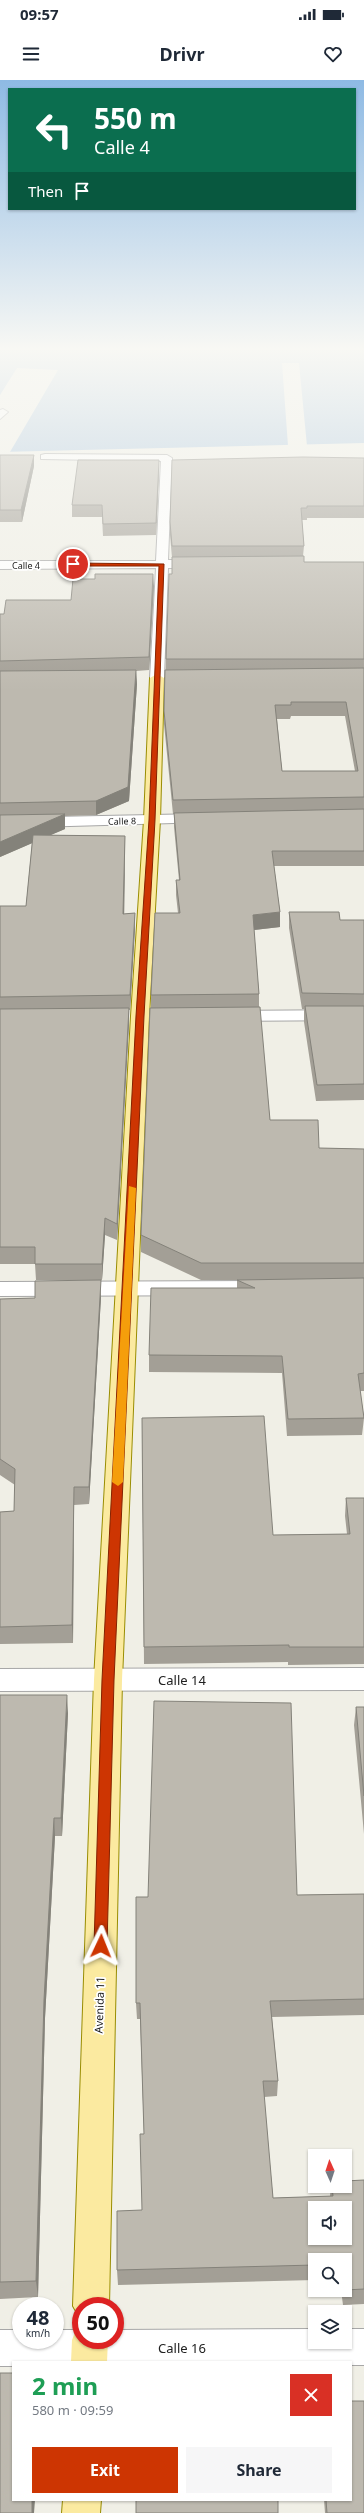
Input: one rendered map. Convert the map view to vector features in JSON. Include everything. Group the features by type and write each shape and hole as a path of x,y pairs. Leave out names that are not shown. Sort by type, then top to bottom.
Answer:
{"main road":[{"name":"Avenida 11","path":"91,2297 108,1680 140,1017 152,820 157,678"},
{"path":"81,2513 82,2501"}],"street":[{"name":"Avenida 11","path":"157,678 167,464"},
{"name":"Calle 4","path":"0,565 216,564"},
{"name":"Calle 8","path":"0,823 215,819"},
{"path":"212,1016 364,1015"},
{"path":"0,1289 285,1288"},
{"name":"Calle 14","path":"0,1680 364,1679"},
{"name":"Calle 16","path":"0,2348 89,2350 364,2347"}],"building":[{"path":"0,464 32,464 21,510 0,510"},
{"path":"78,464 159,464 156,523 103,524 102,505 72,505"},
{"path":"172,464 364,464 364,506 307,506 307,508 301,508 304,546 172,546 170,522"},
{"path":"304,556 304,562 364,562 364,659 166,659 169,574 172,574 172,557"},
{"path":"95,574 153,574 149,657 0,661 0,614 4,614 6,600 71,600 73,579 95,579"},
{"path":"364,668 364,797 173,800 164,711 165,670","holes":["291,702 346,702 358,771 282,771 275,705 291,705"]},
{"path":"136,670 128,787 96,801 0,803 0,671"},
{"path":"364,809 364,851 272,851 280,912 253,915 259,994 151,995 155,913 180,913 176,880 180,880 174,813"},
{"path":"65,814 0,842 0,815"},
{"path":"33,835 125,836 123,914 135,913 130,995 0,997 0,906 26,906"},
{"path":"289,912 339,912 340,920 364,920 364,994 302,993"},
{"path":"305,1006 364,1006 364,1084 317,1085"},
{"path":"260,1007 270,1120 318,1120 319,1148 364,1149 364,1263 201,1263 141,1235 150,1008"},
{"path":"129,1008 117,1224 105,1218 102,1264 35,1264 35,1247 0,1247 0,1009"},
{"path":"364,1278 364,1373 358,1374 364,1418 288,1419 282,1356 149,1355 151,1288 255,1288 237,1280"},
{"path":"101,1280 89,1487 74,1487 72,1625 0,1627 0,1512 14,1511 15,1469 0,1459 0,1299 35,1298 35,1281"},
{"path":"264,1416 273,1535 350,1534 346,1498 364,1498 364,1647 289,1647 289,1645 144,1647 142,1418"},
{"path":"0,1695 67,1695 61,1818 54,1818 44,2000 36,2281 0,2282"},
{"path":"154,1701 291,1703 297,1895 364,1894 364,1999 270,2001 278,2081 263,2081 273,2198 333,2196 333,2193 352,2193 352,2181 364,2180 364,2289 352,2290 352,2253 308,2253 308,2265 117,2270 117,2211 142,2210 140,2134 144,2134 140,2003 136,2003 136,1897 148,1897"},
{"path":"356,1707 364,1707 364,1796"},
{"path":"0,2373 12,2373 12,2501 32,2501 32,2513 0,2513"},
{"path":"352,2401 364,2401 364,2513 327,2513 326,2501 352,2501"},
{"path":"136,2501 278,2501 278,2513 136,2513"}],"slow traffic":[{"path":"118,1482 132,1188"}],"route":[{"path":"73,564 161,564 152,820 140,1016 108,1680 101,1946"}]}
